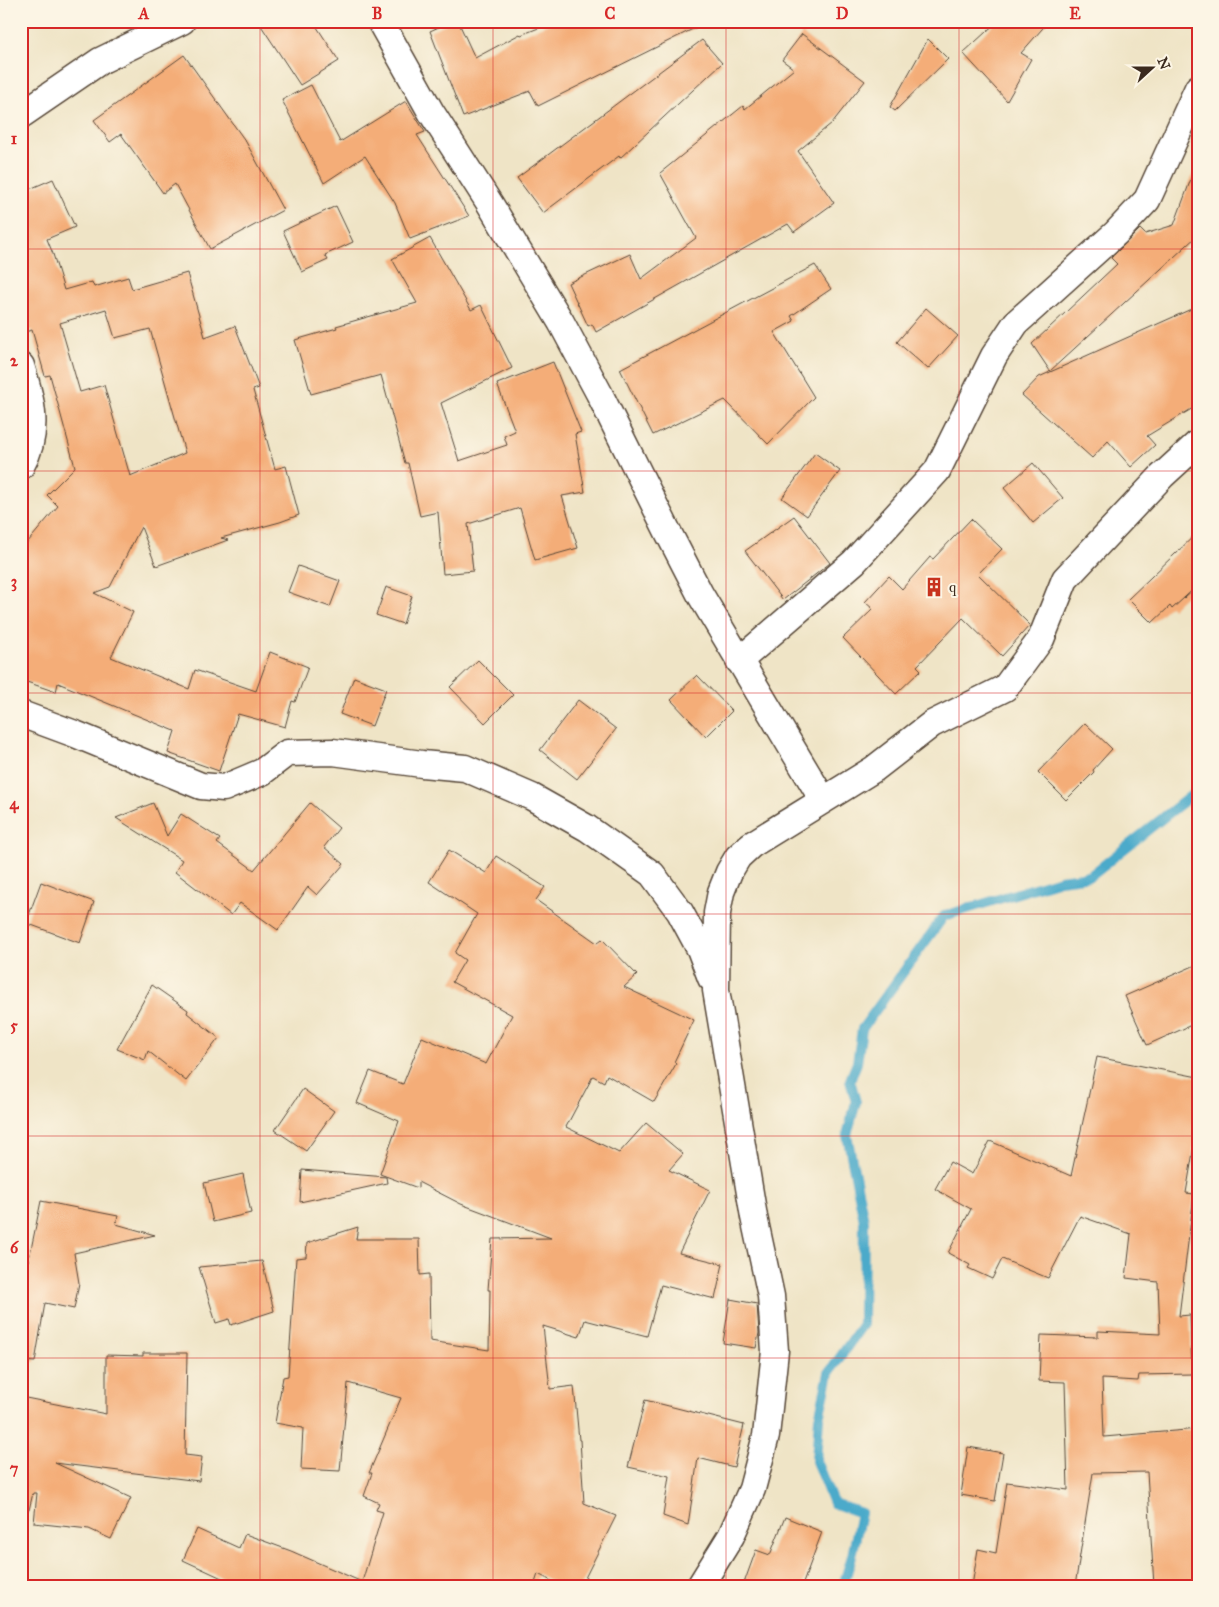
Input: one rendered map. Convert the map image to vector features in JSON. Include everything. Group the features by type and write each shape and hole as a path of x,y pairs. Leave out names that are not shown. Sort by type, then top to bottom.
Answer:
{"street":[{"path":"21,115 100,61 182,21"},
{"path":"380,21 431,112 490,204 561,322 599,393 680,555 739,661 823,800"},
{"path":"739,661 854,562 937,471 994,356 1016,322 1116,233 1147,200 1198,88"},
{"path":"21,366 28,387 33,418 32,437 27,455 21,466"},
{"path":"700,1586 731,1536 752,1489 766,1436 775,1351 771,1296 754,1216 716,990 717,913 721,892 729,872 738,857 751,845 874,769 932,724 1005,688 1040,639 1065,579 1162,476 1198,443"},
{"path":"21,714 201,786 224,788 262,772 287,753 333,752 465,768 532,797 587,828 652,874 680,912 700,949 716,990"}],"building":[{"path":"258,21 313,21 339,61 300,85"},
{"path":"452,21 458,21 475,58 520,34 556,21 709,21 538,106 530,91 463,117 430,31"},
{"path":"998,21 1049,21 1021,53 1031,59 1007,101 963,53"},
{"path":"802,34 865,81 832,123 798,151 834,203 794,232 788,224 596,332 592,324 588,326 568,283 630,254 641,279 696,238 660,173 743,106 745,109 794,69 782,60"},
{"path":"928,39 948,59 895,111 890,107"},
{"path":"702,40 722,63 620,158 619,156 543,213 517,178"},
{"path":"184,55 246,142 283,210 210,249 175,184 163,193 121,134 110,142 94,120"},
{"path":"311,85 340,142 406,101 425,132 417,135 469,216 410,239 395,203 365,156 324,183 282,100"},
{"path":"1195,168 1198,169 1198,235 1050,371 1032,344 1117,264 1111,258 1140,229 1145,234 1174,225"},
{"path":"53,179 75,227 47,239 64,290 92,282 94,287 128,277 132,289 187,273 205,337 235,326 259,388 253,390 275,469 286,466 299,515 221,538 228,540 156,566 141,527 110,587 94,593 133,612 111,657 189,689 195,670 256,691 270,652 308,667 295,702 292,701 285,727 238,714 219,771 168,753 175,731 58,683 56,692 21,680 22,549 58,506 47,495 75,467 50,375 45,376 32,330 21,333 21,182 25,191","holes":["106,309 115,338 150,329 185,453 130,476 104,385 80,392 60,323"]},
{"path":"336,206 353,242 325,255 328,260 302,272 283,231"},
{"path":"430,238 471,310 481,305 512,368 441,403 459,461 507,445 504,436 515,431 497,384 553,362 581,432 575,434 585,492 562,496 578,548 535,560 520,508 468,524 473,571 443,574 438,512 420,516 408,463 405,463 381,375 311,394 295,340 417,303 392,259"},
{"path":"815,265 831,289 791,316 794,321 774,332 814,397 768,444 725,400 653,435 620,369"},
{"path":"1198,306 1198,405 1147,436 1155,445 1131,467 1108,441 1092,458 1022,395 1039,377"},
{"path":"926,308 958,336 928,369 897,342"},
{"path":"815,453 840,471 807,516 782,498"},
{"path":"1033,463 1063,498 1033,523 1004,488"},
{"path":"794,516 830,563 783,600 745,551"},
{"path":"971,519 1002,549 978,574 1030,625 1002,656 963,618 917,666 921,670 896,694 843,638 873,609 865,602 889,576 902,589 930,557 933,559"},
{"path":"1198,532 1198,585 1172,609 1170,606 1152,623 1128,599"},
{"path":"298,566 340,581 330,607 288,592"},
{"path":"386,587 412,596 403,624 376,615"},
{"path":"478,660 513,695 485,723 450,687"},
{"path":"697,675 732,711 706,737 671,700"},
{"path":"354,677 386,689 372,726 340,714"},
{"path":"578,700 616,729 577,779 540,750"},
{"path":"1085,723 1112,749 1093,770 1094,772 1066,800 1038,772"},
{"path":"153,803 167,836 181,814 220,839 217,843 254,870 310,803 339,828 324,847 344,864 317,895 308,887 278,930 240,903 231,915 175,872 182,860 116,818"},
{"path":"449,850 486,873 496,856 545,887 536,900 597,943 602,939 637,975 624,987 694,1020 674,1062 676,1064 654,1102 607,1075 604,1082 593,1076 566,1127 619,1153 646,1123 683,1154 669,1170 710,1190 679,1253 723,1264 715,1299 661,1285 647,1336 585,1320 579,1337 543,1326 550,1389 574,1386 584,1503 616,1516 581,1586 561,1586 538,1574 534,1586 221,1586 224,1579 183,1560 197,1529 239,1548 245,1534 291,1551 362,1582 383,1512 376,1510 379,1503 364,1496 372,1473 369,1473 401,1398 348,1383 340,1471 301,1469 303,1428 275,1423 283,1377 288,1376 296,1258 306,1257 307,1243 358,1227 356,1239 419,1239 420,1275 429,1274 430,1341 489,1350 490,1290 488,1290 492,1239 551,1238 461,1204 418,1182 418,1188 380,1174 399,1121 357,1103 370,1071 403,1084 422,1037 486,1064 512,1015 452,982 465,960 455,953 477,914 429,882"},
{"path":"41,882 94,902 80,943 26,923"},
{"path":"1198,964 1198,1022 1147,1045 1125,996"},
{"path":"152,985 188,1010 187,1013 219,1038 186,1081 148,1051 145,1060 117,1049"},
{"path":"1097,1057 1198,1077 1198,1123 1186,1193 1194,1194 1179,1316 1190,1315 1192,1374 1139,1375 1138,1381 1102,1379 1104,1437 1198,1429 1198,1586 1154,1586 1147,1472 1093,1473 1075,1586 972,1586 978,1549 996,1553 1007,1482 1068,1490 1065,1382 1039,1381 1041,1335 1098,1337 1098,1331 1160,1334 1158,1282 1126,1278 1131,1234 1080,1216 1048,1278 1002,1259 992,1279 968,1268 970,1265 948,1253 971,1209 935,1189 950,1162 972,1174 990,1141 1071,1176"},
{"path":"303,1089 334,1111 306,1151 275,1130"},
{"path":"302,1170 386,1177 387,1183 300,1202"},
{"path":"243,1174 251,1213 213,1222 204,1183"},
{"path":"41,1201 118,1216 116,1224 155,1235 74,1253 79,1283 74,1309 45,1303 35,1362 21,1361 21,1263 28,1264"},
{"path":"262,1261 274,1311 231,1325 229,1319 216,1323 199,1267"},
{"path":"730,1299 757,1304 759,1333 756,1348 723,1343"},
{"path":"143,1353 187,1353 185,1455 202,1457 199,1481 55,1463 131,1498 111,1539 89,1529 34,1523 37,1493 33,1493 29,1510 21,1509 21,1397 106,1414 106,1355 143,1356"},
{"path":"645,1400 744,1425 734,1467 698,1458 688,1525 663,1516 669,1476 628,1467"},
{"path":"968,1447 1003,1453 995,1501 961,1495"},
{"path":"785,1517 822,1532 802,1586 743,1586 756,1550 770,1555"}],"waterway":[{"path":"843,1586 852,1556 861,1513 833,1503 816,1461 819,1418 829,1373 863,1324 864,1221 847,1135 856,1102 850,1080 857,1063 862,1029 944,916 1060,880 1090,876 1198,790"}],"place":[{"name":"q","path":"934,587"}]}
